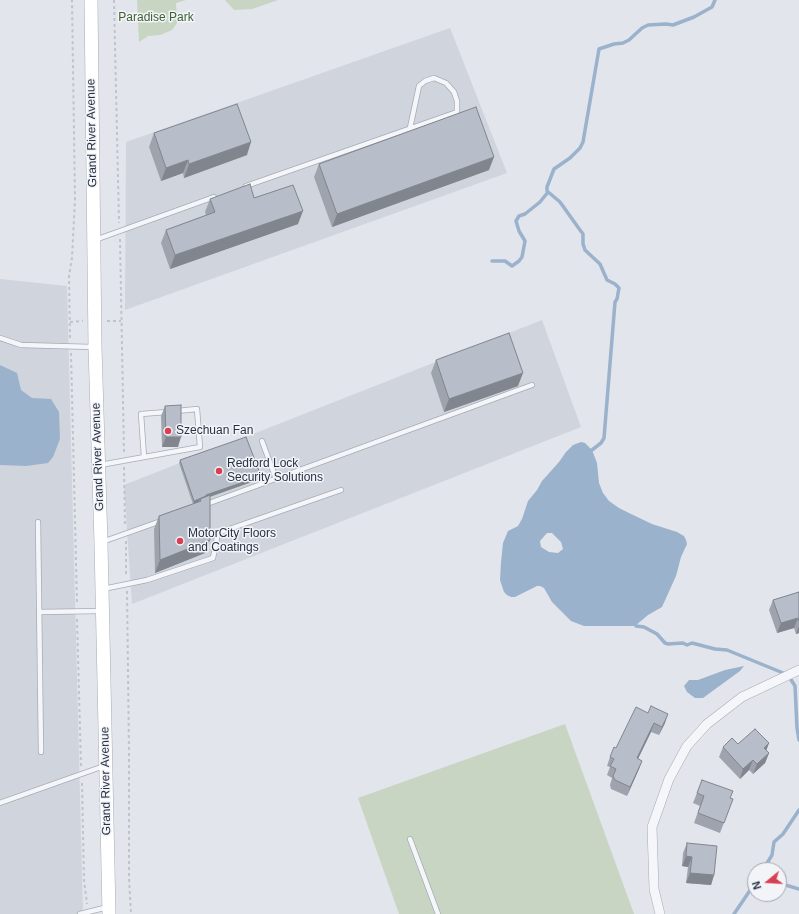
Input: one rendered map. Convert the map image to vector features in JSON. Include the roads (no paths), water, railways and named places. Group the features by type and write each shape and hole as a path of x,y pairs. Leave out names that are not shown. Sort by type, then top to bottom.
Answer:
{"main road":[{"name":"Grand River Avenue","path":"91,0 95,347 109,910"}],"street":[{"path":"660,914 654,889 652,827 669,779 687,746 707,724 742,697 799,670"}],"lane":[{"path":"237,189 457,112 457,101 454,92 446,83 434,78 419,86 410,128"},
{"path":"93,240 223,194"},
{"path":"0,338 21,345 95,347"},
{"path":"201,507 532,385"},
{"path":"98,466 200,447 197,409 141,414 144,457"},
{"path":"262,441 276,479"},
{"path":"102,589 147,580 213,558 218,533 341,490"},
{"path":"101,543 163,520"},
{"path":"38,522 41,752"},
{"path":"39,612 102,611"},
{"path":"0,803 106,766"},
{"path":"410,839 438,914"},
{"path":"80,914 109,910"}],"water":[{"path":"0,365 17,373 21,390 32,398 51,399 59,412 60,439 53,457 48,463 26,466 0,465"},
{"path":"581,442 585,443 592,450 597,463 599,483 603,493 609,501 619,508 652,524 677,532 684,536 686,540 687,544 681,557 676,576 662,607 648,615 635,626 584,626 571,621 552,602 544,588 540,586 537,586 515,597 511,597 504,592 500,580 501,562 503,543 508,531 518,526 528,501 542,481 573,445","holes":["547,533 552,533 561,542 563,549 558,553 549,552 541,547 540,541"]},
{"path":"744,666 740,671 703,698 695,698 687,692 684,686 689,680 698,680 725,670"}],"waterway":[{"path":"592,450 601,443 604,438 615,302 619,288 607,280 600,264 585,250 583,244 583,234 560,202 547,191 547,187 554,169 570,158 580,148 583,142 599,49 614,44 623,43 648,25 673,25 694,17 712,7 715,0"},
{"path":"492,261 505,261 512,266 519,261 522,257 525,241 519,231 516,221 519,216 525,214 540,202 548,192"},
{"path":"636,626 644,627 657,634 665,643 668,644 683,643 687,645 692,643 715,649 727,650 788,675 795,686 799,740"},
{"path":"768,862 772,855 774,842 783,834 799,810"},
{"path":"787,885 799,889"},
{"path":"734,914 747,895"}],"place":[{"name":"Szechuan Fan","path":"168,431"},
{"name":"Redford Lock Security Solutions","path":"219,471"},
{"name":"MotorCity Floors and Coatings","path":"180,541"}],"park label":[{"name":"Paradise Park","path":"156,18"}]}
